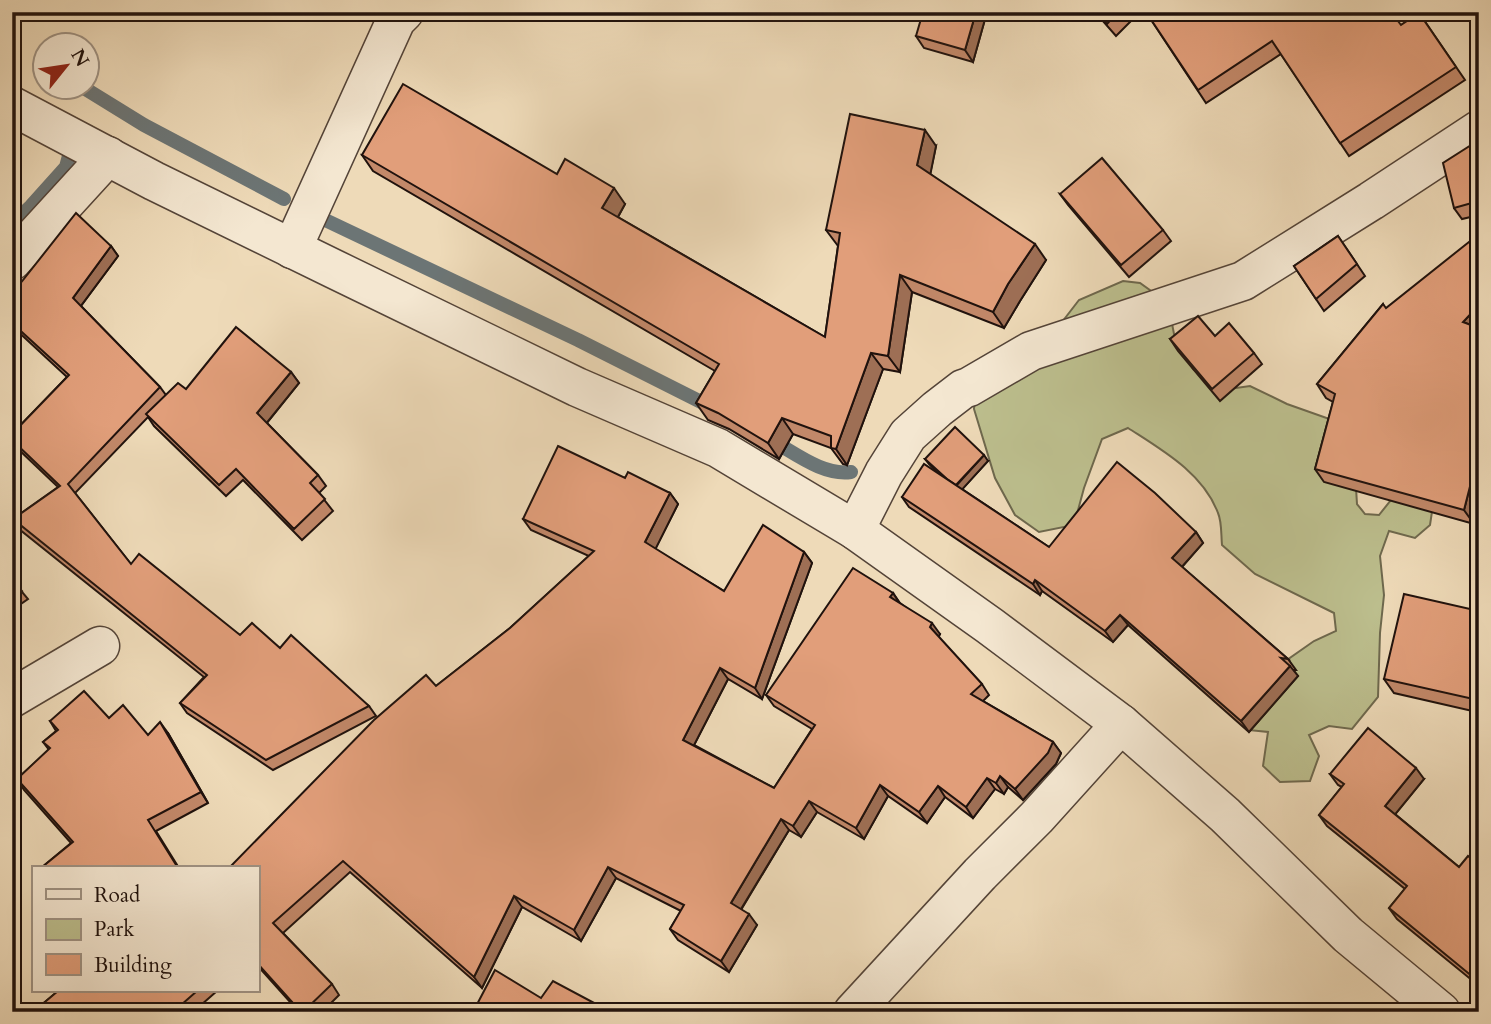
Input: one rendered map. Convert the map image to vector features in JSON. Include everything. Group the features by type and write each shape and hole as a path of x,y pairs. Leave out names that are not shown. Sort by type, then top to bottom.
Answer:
{"street":[{"path":"292,249 396,20 404,12"},
{"path":"12,106 292,249 577,387 718,448 855,530 1121,724 1225,815 1348,935 1441,1012"},
{"path":"855,530 884,473 908,435 963,389 1031,351 1243,281 1479,130"},
{"path":"12,261 108,156"},
{"path":"12,698 100,646"},
{"path":"853,1012 1121,724"}],"green space":[{"path":"1123,281 1140,283 1168,303 1174,334 1193,369 1222,390 1250,386 1287,404 1338,422 1356,488 1357,504 1365,514 1379,515 1399,490 1433,505 1430,525 1415,538 1389,531 1380,556 1384,595 1378,697 1352,729 1329,726 1309,735 1319,756 1310,781 1280,782 1263,766 1268,732 1248,730 1277,667 1314,641 1336,631 1334,613 1255,574 1222,545 1218,513 1192,474 1128,428 1102,439 1074,525 1039,532 1015,515 995,478 974,409 977,372 1062,322 1079,300"}],"building":[{"path":"923,12 976,12 965,50 916,36"},
{"path":"1097,12 1118,12 1107,24"},
{"path":"1146,12 1391,12 1401,25 1419,13 1456,67 1340,143 1272,41 1198,90"},
{"path":"403,84 557,174 565,159 614,188 602,208 825,337 840,233 826,230 850,114 925,130 917,165 1035,244 993,312 900,275 888,356 871,353 836,449 831,448 831,436 782,418 768,443 696,403 719,364 362,155"},
{"path":"1479,140 1479,201 1454,208 1443,163"},
{"path":"1102,158 1163,230 1121,265 1060,194"},
{"path":"76,213 111,246 73,298 160,387 68,484 131,564 139,554 240,635 252,623 280,648 291,635 369,706 266,760 180,703 207,675 13,519 60,486 12,440 12,434 69,375 12,323 12,294"},
{"path":"1479,234 1479,305 1463,322 1479,328 1479,451 1464,510 1315,469 1335,394 1317,384 1383,304 1386,308"},
{"path":"1338,236 1357,264 1316,299 1294,266"},
{"path":"1198,316 1215,336 1229,323 1254,353 1212,389 1170,339"},
{"path":"236,327 291,372 257,413 318,475 310,483 325,499 294,529 236,469 219,485 146,414 178,383 186,389"},
{"path":"955,427 984,455 956,485 925,459"},
{"path":"558,446 625,478 628,472 670,493 645,542 724,591 763,525 804,552 755,688 720,668 683,740 774,788 815,725 766,695 853,568 893,593 890,597 932,623 930,627 982,684 971,694 1053,742 1048,753 1015,789 1000,776 996,783 987,778 966,807 938,786 919,812 880,785 856,828 809,801 793,826 781,819 731,903 749,914 721,961 670,929 684,905 608,867 574,930 514,896 474,977 343,861 273,923 332,984 301,1012 259,965 259,866 231,866 374,720 426,675 436,686 510,628 594,551 523,519"},
{"path":"1117,462 1196,532 1172,558 1288,659 1281,658 1290,666 1241,721 1120,615 1105,631 1035,580 1033,584 902,497 924,464 1049,547"},
{"path":"12,580 22,591 12,598"},
{"path":"1404,594 1479,611 1479,760 1473,760 1478,700 1384,679"},
{"path":"84,691 109,718 123,705 148,735 160,722 201,792 148,820 177,866 43,866 73,842 17,779 50,748 43,742 58,730 50,721"},
{"path":"1368,728 1416,768 1385,806 1459,867 1468,856 1479,865 1479,982 1389,908 1407,886 1319,815 1344,784 1330,774"},
{"path":"495,970 541,998 553,981 611,1012 473,1012"},
{"path":"57,992 196,992 173,1012 33,1012"}],"waterway":[{"path":"102,99 144,125 284,199"},
{"path":"12,224 66,167 70,152 59,144"},
{"path":"321,218 578,340 713,408"},
{"path":"771,440 820,467 830,471 851,472"}]}
